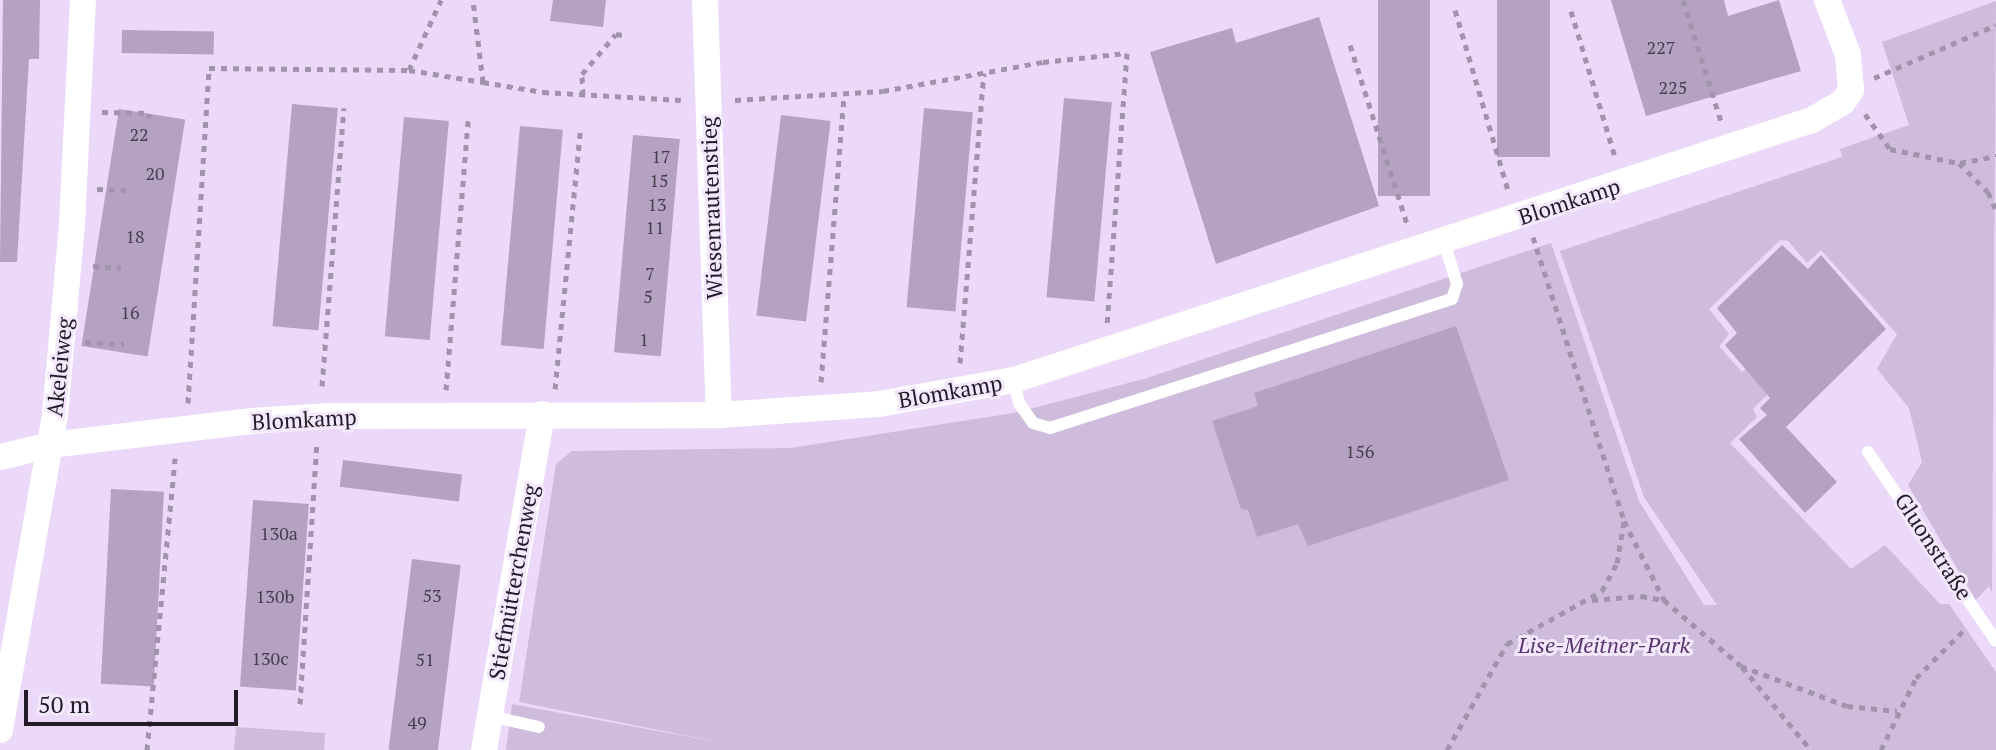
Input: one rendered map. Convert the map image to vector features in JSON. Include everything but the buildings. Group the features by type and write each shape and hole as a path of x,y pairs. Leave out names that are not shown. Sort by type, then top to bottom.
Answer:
{"street":[{"name":"Akeleiweg","path":"0,730 50,445 72,224 83,0"},
{"name":"Wiesenrautenstieg","path":"705,0 719,415"},
{"path":"1827,0 1848,55 1851,90"},
{"name":"Blomkamp","path":"0,457 50,445 319,416 719,415 819,409 958,391 1014,380 1105,354 1812,120 1843,102 1851,90"},
{"name":"Stiefmütterchenweg","path":"484,750 547,414"}],"lane":[{"path":"1014,380 1019,403 1033,423 1050,428 1452,299 1457,284 1444,242"},
{"name":"Gluonstraße","path":"1868,452 1996,641"},
{"path":"490,716 539,727"}],"path":[{"path":"409,70 441,0"},
{"path":"473,0 483,82"},
{"path":"1683,0 1729,147"},
{"path":"1455,10 1624,521 1664,600 1741,666 1811,750"},
{"path":"1571,11 1623,183"},
{"path":"1996,25 1851,90 1882,144 1959,163 1996,156"},
{"path":"583,95 582,74 616,34 622,35"},
{"path":"1350,45 1416,251"},
{"path":"722,100 844,96 1127,53 1105,354"},
{"path":"186,428 209,68 409,70 583,95 691,100"},
{"path":"958,391 984,73"},
{"path":"819,409 844,96"},
{"path":"322,386 344,108"},
{"path":"97,111 149,113 149,118"},
{"path":"445,414 468,120"},
{"path":"547,414 580,132"},
{"path":"1959,163 1988,192 1996,210"},
{"path":"92,189 126,190"},
{"path":"88,266 121,268"},
{"path":"84,342 124,344"},
{"path":"300,704 319,416"},
{"path":"147,750 175,458"},
{"path":"1447,750 1507,644 1592,600 1609,582 1617,563 1624,521"},
{"path":"1592,600 1641,596 1664,600"},
{"path":"1881,750 1897,711 1916,678 1944,651"},
{"path":"1741,666 1847,706 1897,711"}],"green space":[{"name":"Lise-Meitner-Park","path":"1996,1 1992,593 1989,586 1976,600 1908,485 1922,462 1909,408 1877,369 1897,334 1821,250 1807,263 1788,241 1780,240 1709,309 1729,334 1719,346 1742,372 1753,363 1775,387 1753,409 1757,417 1730,443 1851,569 1885,545 1940,604 1949,604 1996,672 1996,750 506,750 512,704 728,744 519,702 556,464 572,451 791,448 1019,412 1147,378 1551,243 1639,501 1704,605 1717,605 1644,497 1560,251 1842,157 1840,149 1909,125 1882,42"},
{"path":"236,727 325,733 324,750 234,750"}]}
